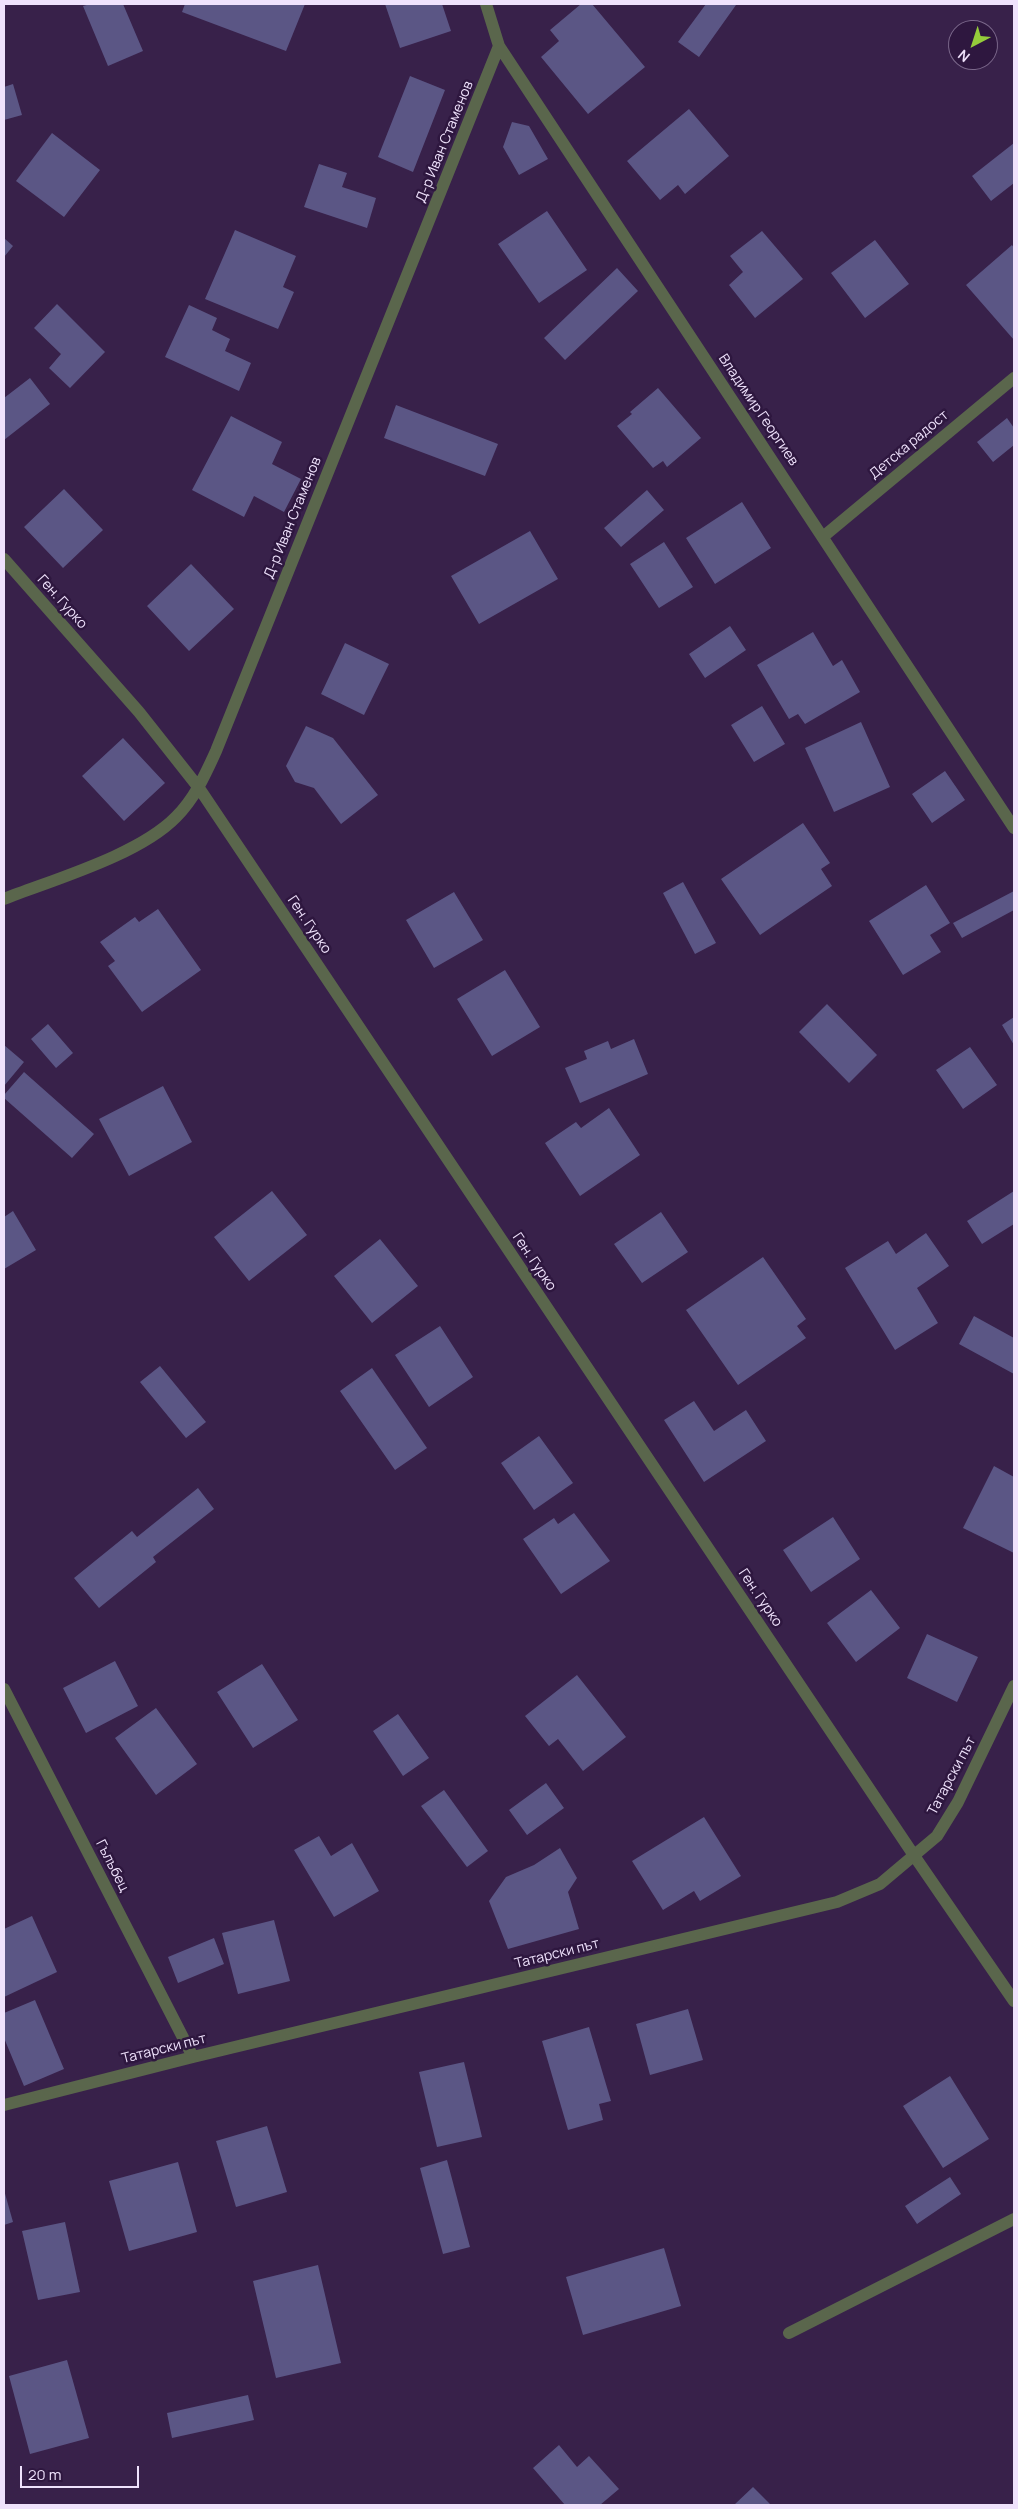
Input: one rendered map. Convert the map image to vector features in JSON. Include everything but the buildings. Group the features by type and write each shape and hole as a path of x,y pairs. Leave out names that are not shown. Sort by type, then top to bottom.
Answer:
{"street":[{"name":"Владимир Георгиев","path":"486,4 500,46 824,536 1014,828"},
{"name":"Д-р Иван Стаменов","path":"4,899 131,849 154,836 177,816 199,788 216,751 500,46"},
{"name":"Детска радост","path":"824,536 1014,378"},
{"name":"Ген. Гурко","path":"4,559 139,712 199,788 915,1857 1014,2001"},
{"name":"Татарски път","path":"4,2105 193,2057 837,1902 880,1884 915,1857 937,1836 958,1802 1014,1686"},
{"name":"Гълъбец","path":"4,1689 193,2057"},
{"path":"789,2333 1014,2219"}]}
